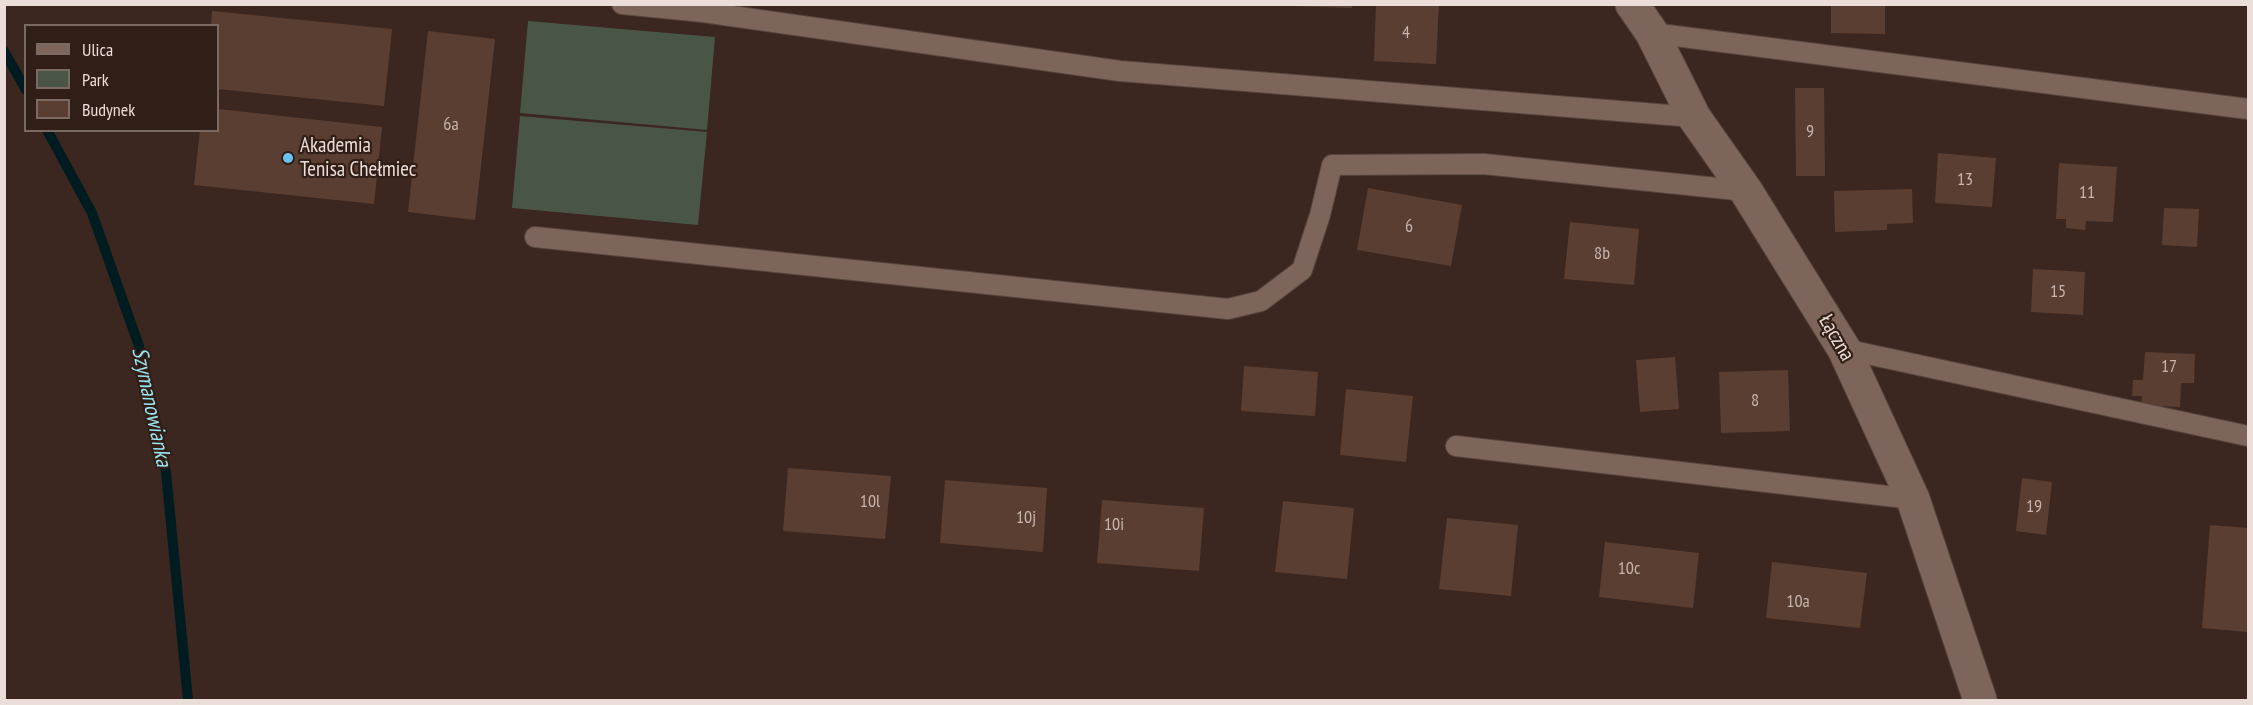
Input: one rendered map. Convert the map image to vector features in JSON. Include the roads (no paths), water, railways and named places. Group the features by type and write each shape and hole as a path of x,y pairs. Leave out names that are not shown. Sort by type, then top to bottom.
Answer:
{"street":[{"name":"Łączna","path":"1632,4 1652,33 1694,117 1746,191 1844,349 1913,500 1980,700"}],"lane":[{"path":"622,4 703,12 1120,71 1694,117"},
{"path":"1652,33 2248,110"},
{"path":"535,237 1228,309 1261,301 1302,270 1320,215 1332,165 1484,164 1746,191"},
{"path":"1844,349 2248,435"},
{"path":"1456,446 1913,500"}],"waterway":[{"name":"Szymanowianka","path":"4,51 24,86"},
{"name":"Szymanowianka","path":"48,132 92,213 139,346 166,472 188,700"}],"place":[{"name":"Akademia Tenisa Chełmiec","path":"288,158"}]}
